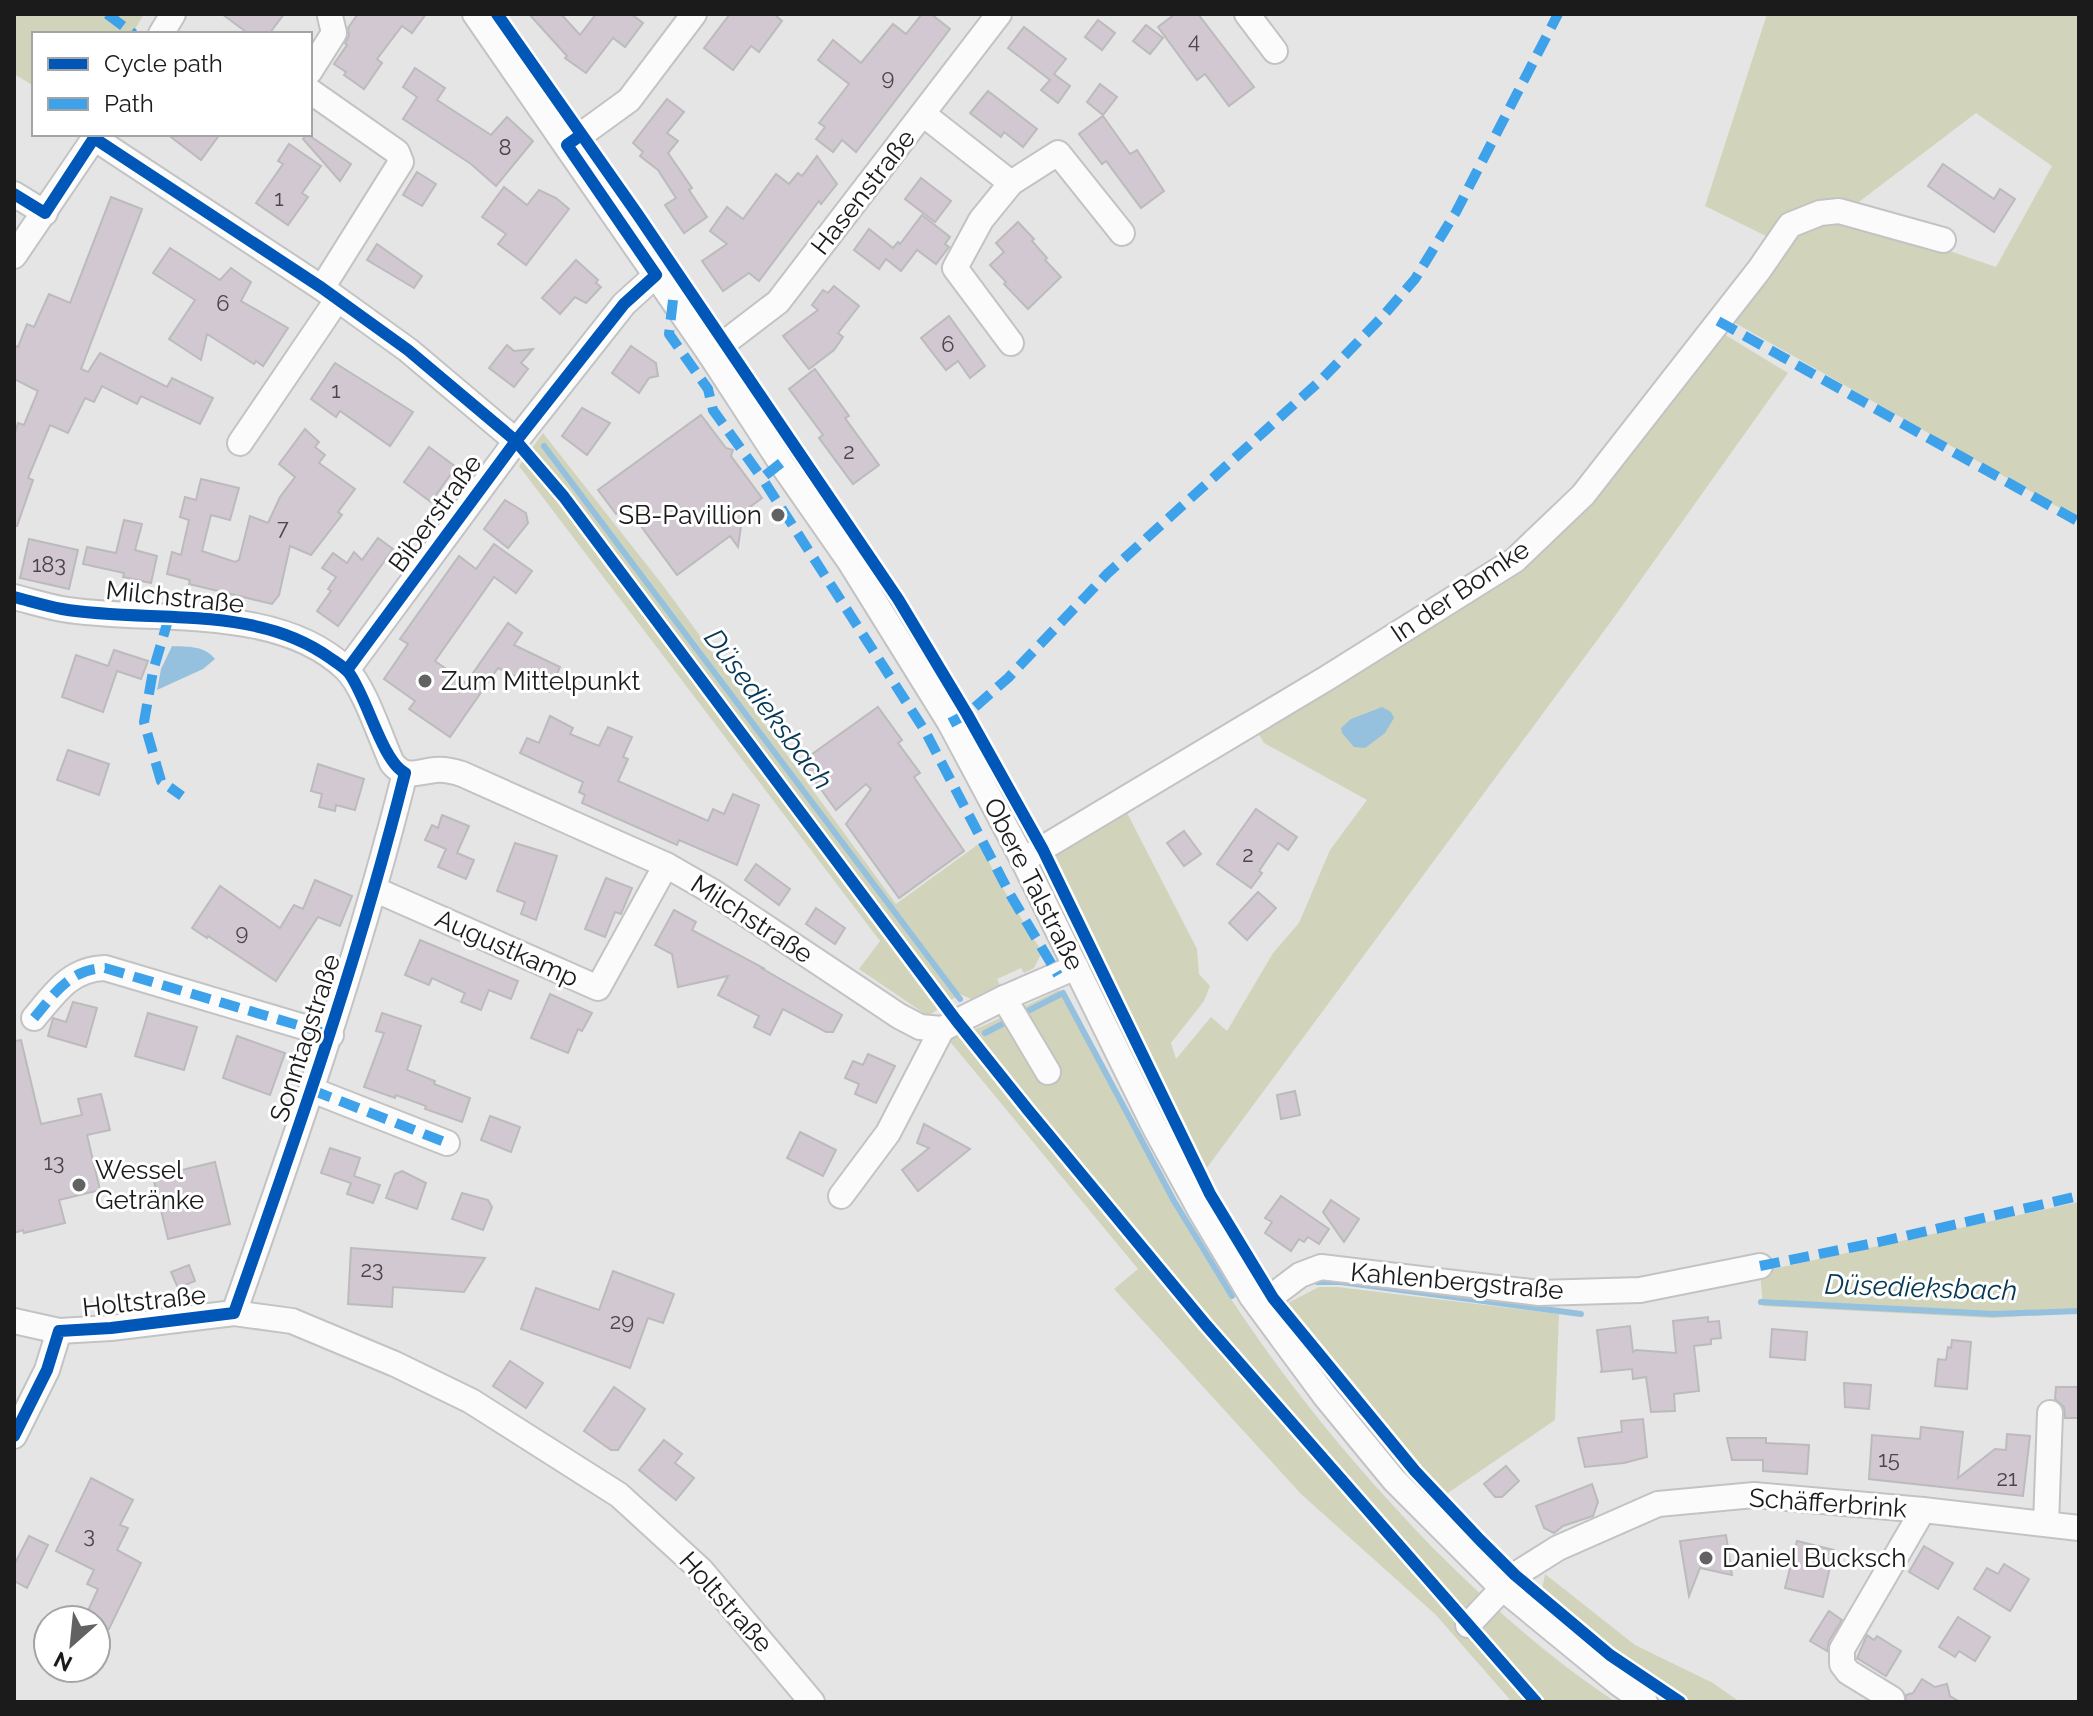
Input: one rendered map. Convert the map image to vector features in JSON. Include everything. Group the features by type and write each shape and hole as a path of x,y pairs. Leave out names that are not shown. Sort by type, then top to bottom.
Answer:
{"street":[{"path":"162,32 173,14"},
{"name":"Obere Talstraße","path":"475,14 710,354 867,589 950,723 1023,860 1155,1128 1200,1210 1259,1306 1325,1396 1394,1480 1501,1587 1645,1702"},
{"path":"567,145 629,100 694,14"},
{"name":"Hasenstraße","path":"710,354 778,302 999,14"},
{"path":"1247,14 1275,51"},
{"path":"312,68 334,33 330,16"},
{"path":"240,443 330,294 401,162 397,152 312,92"},
{"path":"923,114 1011,183"},
{"path":"14,256 96,136 408,350 516,441"},
{"path":"1011,343 955,268 981,220 1011,183 1058,153 1122,233"},
{"path":"14,194 45,213"},
{"name":"In der Bomke","path":"1023,860 1327,678 1515,560 1583,495 1759,270 1790,225 1820,213 1839,211 1943,240"},
{"name":"Biberstraße","path":"347,670 516,441 624,304 656,275"},
{"name":"Milchstraße","path":"14,597 63,609 219,621 268,629 316,648 347,670 357,685 392,763 405,773 417,775 438,769 462,774 666,865 713,892 899,1016 920,1027 942,1029"},
{"name":"Sonntagstraße","path":"234,1313 331,1035 376,890 405,773"},
{"name":"Augustkamp","path":"376,890 598,988 666,865"},
{"path":"841,1196 888,1133 942,1029 1076,967"},
{"name":"Sonntagstraße","path":"34,1018 65,981 94,968 105,968 331,1035"},
{"path":"1004,998 1048,1072"},
{"path":"312,1090 447,1143"},
{"name":"Kahlenbergstraße","path":"1259,1306 1300,1275 1321,1267 1539,1293 1640,1290 1760,1266"},
{"name":"Holtstraße","path":"14,1321 59,1331 234,1313 292,1321 395,1364 471,1401 608,1487 701,1570 812,1702"},
{"path":"14,1436 47,1370 59,1331"},
{"path":"2046,1524 2050,1413"},
{"name":"Schäfferbrink","path":"1468,1625 1515,1575 1558,1548 1658,1504 1754,1495 2079,1528"},
{"path":"1892,1699 1848,1672 1842,1664 1842,1649 1923,1510"}],"green space":[{"path":"14,14 144,14 133,32 32,32 32,85 14,74"},
{"path":"1767,14 2079,14 2079,519 1730,320 1756,283 1766,236 1705,206","holes":["1976,113 2052,166 1996,267 1843,214"]},
{"path":"1719,331 1788,373 1615,616 1206,1169 1050,855 1125,809 1197,949 1199,974 1210,986 1204,1001 1171,1043 1176,1059 1211,1017 1227,1031 1273,953 1299,923 1330,850 1367,800 1264,743 1255,728 1488,585"},
{"path":"543,433 665,588 896,904 980,843 997,879 1042,952 1034,968 1024,973 1021,968 997,979 1000,985 971,999 960,994 928,1016 859,969 880,941 519,466"},
{"path":"1059,990 1186,1226 1255,1335 1302,1398 1377,1488 1431,1546 1543,1648 1616,1702 1512,1702 1436,1615 1301,1494 1114,1289 1138,1269 947,1038 981,1027"},
{"path":"2079,1202 2079,1313 1992,1318 1763,1306 1760,1272"},
{"path":"1319,1287 1559,1314 1555,1420 1445,1495 1363,1399 1288,1303"},
{"path":"1545,1574 1635,1645 1713,1683 1740,1702 1681,1702 1612,1653 1541,1595"}],"water":[{"path":"172,646 201,649 215,659 203,669 157,690 161,669"},
{"path":"1382,707 1394,718 1385,733 1365,748 1354,747 1341,728 1351,719"}],"building":[{"path":"222,14 284,14 270,32 246,32"},
{"path":"358,14 426,14 412,33 402,26 377,59 382,63 364,89 334,64 347,45 348,28"},
{"path":"529,14 561,14 580,35 596,14 631,14 643,23 625,47 613,38 586,73 565,58 567,56"},
{"path":"730,14 774,14 782,21 759,52 751,46 733,70 704,48"},
{"path":"922,14 931,14 950,29 856,152 842,140 833,152 816,139 825,127 819,123 849,84 818,60 833,40 861,63 893,24 906,34"},
{"path":"1175,14 1198,14 1254,87 1229,106 1205,74 1197,80 1158,27"},
{"path":"1098,20 1115,33 1102,50 1085,37"},
{"path":"1146,25 1163,38 1150,54 1133,41"},
{"path":"1024,27 1066,59 1054,74 1070,86 1058,103 1041,90 1050,80 1008,48"},
{"path":"415,68 445,88 437,100 491,135 507,117 533,141 496,186 471,164 403,119 417,97 403,87"},
{"path":"1100,84 1117,97 1103,115 1087,102"},
{"path":"988,91 1037,129 1023,147 1004,132 1001,137 970,113"},
{"path":"667,99 684,112 667,133 678,141 668,153 707,217 684,233 665,205 676,198 658,170 640,156 643,152 633,143"},
{"path":"1103,116 1130,154 1137,150 1164,191 1141,208 1106,161 1102,164 1079,134"},
{"path":"170,136 219,136 201,160"},
{"path":"310,136 351,164 340,181 303,139"},
{"path":"289,144 321,166 302,193 308,197 288,225 256,203 283,164 278,161"},
{"path":"817,156 837,184 821,204 819,201 759,281 749,273 723,291 702,261 727,244 710,231 727,207 743,219 776,174 789,184 798,173 802,176"},
{"path":"1943,164 1994,199 2000,189 2015,199 1994,232 1928,186"},
{"path":"417,172 436,184 422,206 403,195"},
{"path":"921,178 951,201 935,222 905,199"},
{"path":"504,187 527,205 539,190 569,209 526,265 498,244 506,234 482,217"},
{"path":"111,197 142,209 81,369 88,372 100,353 167,387 172,378 213,398 200,424 141,396 137,404 102,386 94,402 85,398 68,433 50,425 28,478 33,480 17,526 14,526 14,436 18,423 24,425 38,391 14,379 14,345 18,347 27,324 34,327 49,294 70,303"},
{"path":"922,215 950,237 945,244 949,247 936,264 917,250 901,271 886,259 879,269 854,250 869,229 893,248 898,242 900,244"},
{"path":"1018,222 1061,277 1028,309 990,265 1004,252 996,243"},
{"path":"377,244 422,276 414,288 367,260"},
{"path":"170,248 220,280 231,268 251,282 241,301 288,328 263,366 256,361 254,364 207,334 201,360 169,339 195,300 153,273"},
{"path":"576,260 598,280 596,283 601,287 586,303 575,297 560,314 542,298"},
{"path":"834,286 859,306 838,333 843,337 834,350 809,369 783,336 818,310 812,305 823,290 828,293"},
{"path":"949,316 985,366 970,378 958,361 946,370 921,338"},
{"path":"507,345 514,351 533,349 521,363 528,369 514,387 489,368"},
{"path":"631,346 656,363 658,376 649,378 639,393 612,373"},
{"path":"335,363 413,412 390,446 340,411 336,417 311,399"},
{"path":"815,369 879,465 853,484 819,438 823,435 789,389"},
{"path":"582,408 610,423 587,455 562,436"},
{"path":"701,415 726,448 733,450 731,456 762,498 743,512 738,547 730,536 677,575 627,507 616,514 598,490"},
{"path":"305,429 319,442 315,447 325,455 319,463 355,489 338,512 342,515 311,555 290,546 279,595 272,604 189,584 190,580 167,574 172,552 181,555 189,520 180,517 185,497 196,500 201,479 239,488 230,520 211,515 202,551 235,562 239,560 250,516 268,523 280,497 295,477 279,464"},
{"path":"429,447 456,467 431,502 404,482"},
{"path":"505,500 526,513 528,523 508,548 484,529"},
{"path":"124,520 142,524 135,550 157,556 151,583 83,564 87,547 116,553"},
{"path":"378,538 393,549 338,626 317,611 331,591 328,589 336,577 322,568 333,553 347,563 354,552 362,560"},
{"path":"29,539 78,550 69,589 20,578"},
{"path":"494,544 532,571 516,593 494,577 435,661 466,683 508,623 522,633 514,645 560,667 549,692 498,668 450,737 409,709 415,701 384,679 408,644 400,639 459,556 476,569"},
{"path":"114,650 148,661 141,679 117,671 103,712 62,697 76,655 108,666"},
{"path":"878,707 902,740 898,743 920,773 914,777 964,851 899,898 846,824 871,789 866,784 836,810 801,762"},
{"path":"550,716 573,728 570,734 599,746 608,727 632,737 623,757 628,759 618,781 708,821 713,809 724,814 733,794 759,805 737,865 679,840 677,845 582,803 585,795 579,792 583,782 520,753 527,738 539,743"},
{"path":"68,750 109,764 99,795 57,780"},
{"path":"318,764 364,779 355,810 336,805 335,811 319,807 322,794 311,791"},
{"path":"1256,809 1297,837 1288,850 1278,843 1251,888 1217,864"},
{"path":"442,815 469,826 457,853 474,860 466,879 438,867 446,849 425,840 432,825 438,828"},
{"path":"1184,831 1201,854 1184,866 1167,843"},
{"path":"515,843 557,856 536,920 521,914 525,902 497,891"},
{"path":"756,864 790,889 779,905 745,880"},
{"path":"606,878 632,888 621,914 615,912 605,937 585,929"},
{"path":"315,880 352,896 340,926 318,917 276,981 192,928 220,886 280,928 294,905 303,909"},
{"path":"1258,892 1276,908 1247,940 1229,923"},
{"path":"816,908 845,928 835,944 806,924"},
{"path":"674,910 696,922 692,930 842,1015 833,1032 826,1032 783,1009 770,1035 754,1027 759,1016 718,995 728,976 678,987 672,954 655,945"},
{"path":"420,940 518,981 511,999 489,990 481,1010 461,1002 465,993 432,978 429,985 405,975"},
{"path":"550,994 592,1013 582,1031 578,1029 568,1053 531,1038"},
{"path":"73,1002 97,1008 86,1047 48,1036 53,1018 66,1022"},
{"path":"148,1013 197,1027 184,1070 135,1056"},
{"path":"382,1013 421,1026 407,1070 470,1098 462,1122 396,1095 395,1098 364,1087 384,1033 376,1031"},
{"path":"237,1036 285,1053 270,1095 223,1078"},
{"path":"21,1040 41,1124 82,1115 78,1099 101,1094 110,1130 87,1135 100,1190 59,1200 65,1223 14,1233 14,1041"},
{"path":"868,1054 895,1066 876,1103 855,1094 859,1084 845,1078 853,1061 863,1065"},
{"path":"1295,1091 1300,1115 1281,1119 1277,1095"},
{"path":"490,1116 520,1127 511,1152 481,1140"},
{"path":"924,1124 970,1149 918,1191 902,1170 929,1148 917,1143"},
{"path":"800,1132 836,1150 823,1176 787,1158"},
{"path":"330,1148 360,1158 354,1176 380,1185 373,1203 347,1194 351,1183 321,1173"},
{"path":"215,1162 230,1224 168,1239 153,1177"},
{"path":"402,1171 426,1183 417,1209 386,1198 395,1174"},
{"path":"462,1193 488,1200 492,1207 483,1230 452,1219"},
{"path":"1281,1196 1329,1229 1319,1244 1308,1237 1304,1242 1299,1239 1291,1251 1265,1233 1272,1222 1265,1218"},
{"path":"1331,1200 1359,1219 1344,1242 1323,1212"},
{"path":"351,1248 485,1258 464,1292 393,1287 392,1307 348,1304"},
{"path":"189,1265 195,1281 178,1288 171,1272"},
{"path":"613,1271 674,1294 663,1323 648,1318 630,1368 521,1329 536,1288 599,1310"},
{"path":"1708,1317 1708,1322 1719,1321 1721,1338 1711,1339 1711,1344 1694,1346 1699,1391 1674,1394 1675,1411 1651,1412 1646,1377 1633,1379 1632,1369 1600,1372 1597,1330 1630,1326 1633,1352 1676,1353 1673,1321"},
{"path":"1772,1329 1807,1332 1805,1360 1770,1357"},
{"path":"1952,1340 1971,1342 1967,1389 1935,1386 1938,1359 1946,1360"},
{"path":"510,1361 543,1383 526,1408 493,1386"},
{"path":"1844,1383 1871,1385 1869,1409 1845,1407"},
{"path":"614,1387 645,1409 618,1450 611,1450 584,1431"},
{"path":"2056,1387 2079,1387 2079,1418 2065,1418 2064,1407 2055,1399"},
{"path":"1643,1419 1647,1457 1585,1467 1578,1438 1622,1432 1621,1421"},
{"path":"1921,1427 1963,1432 1958,1478 1995,1449 2006,1450 2007,1434 2030,1436 2023,1496 1869,1479 1872,1435 1920,1439"},
{"path":"1727,1438 1766,1438 1766,1443 1809,1445 1807,1474 1763,1471 1763,1460 1732,1460"},
{"path":"664,1440 682,1454 675,1463 694,1478 676,1500 639,1470"},
{"path":"1506,1466 1519,1481 1502,1497 1495,1497 1484,1484"},
{"path":"91,1478 133,1500 120,1525 128,1528 117,1550 141,1563 112,1623 112,1604 91,1604 98,1589 87,1584 94,1570 56,1551"},
{"path":"1592,1484 1598,1502 1593,1516 1563,1526 1554,1533 1544,1528 1536,1506"},
{"name":"Daniel Bucksch","path":"1726,1535 1732,1575 1700,1568 1689,1596 1680,1541"},
{"path":"29,1536 48,1545 27,1588 14,1581 14,1565"},
{"path":"1797,1541 1834,1550 1823,1597 1785,1588"},
{"path":"1924,1546 1953,1563 1938,1589 1909,1572"},
{"path":"2004,1564 2029,1579 2010,1611 1974,1589 1987,1568 1998,1574"},
{"path":"1829,1611 1842,1620 1829,1641 1827,1651 1810,1641"},
{"path":"1958,1617 1990,1637 1975,1661 1959,1651 1955,1657 1939,1647"},
{"path":"1867,1635 1874,1640 1877,1636 1901,1651 1886,1676 1857,1658"},
{"path":"1922,1679 1935,1687 1947,1684 1950,1696 1960,1702 1906,1702 1906,1695 1913,1693"}],"waterway":[{"name":"Düsedieksbach","path":"544,446 960,999"},
{"name":"Düsedieksbach","path":"1020,1015 1063,993 1174,1201 1232,1296"},
{"name":"Düsedieksbach","path":"985,1033 1010,1020"},
{"name":"Düsedieksbach","path":"1317,1282 1341,1282 1581,1314"},
{"name":"Düsedieksbach","path":"1761,1302 1994,1314 2079,1311"}],"marked path":[{"path":"107,14 131,32"},
{"path":"950,723 967,714 1008,678 1107,574 1321,380 1415,279 1456,212 1558,14"},
{"path":"673,300 669,334 708,389 713,410 762,478"},
{"path":"1718,321 2079,522"},
{"path":"781,463 762,478 925,731 1011,896 1058,975"},
{"path":"169,617 153,671 144,722 161,781 182,796"},
{"path":"34,1018 64,984 82,973 105,968 331,1035"},
{"path":"312,1090 447,1143"},
{"path":"1760,1266 2079,1196"}],"cycle path":[{"path":"497,14 638,215 898,599 1043,850 1210,1194 1273,1298 1415,1471 1515,1575 1610,1655 1680,1702"},
{"path":"347,670 516,441 624,304 656,275 567,145 581,135"},
{"path":"14,194 45,213 94,138 322,288 408,350 516,441 564,497 956,1020 1028,1110 1206,1325 1536,1702"},
{"path":"14,597 62,609 95,613 235,622 268,629 300,641 349,673 389,756 405,773 347,978 234,1313 59,1331 47,1370 14,1436"}],"place":[{"name":"SB-Pavillion","path":"778,515"},
{"name":"Zum Mittelpunkt","path":"425,681"},
{"name":"Wessel Getränke","path":"79,1185"},
{"name":"Daniel Bucksch","path":"1706,1558"}]}
